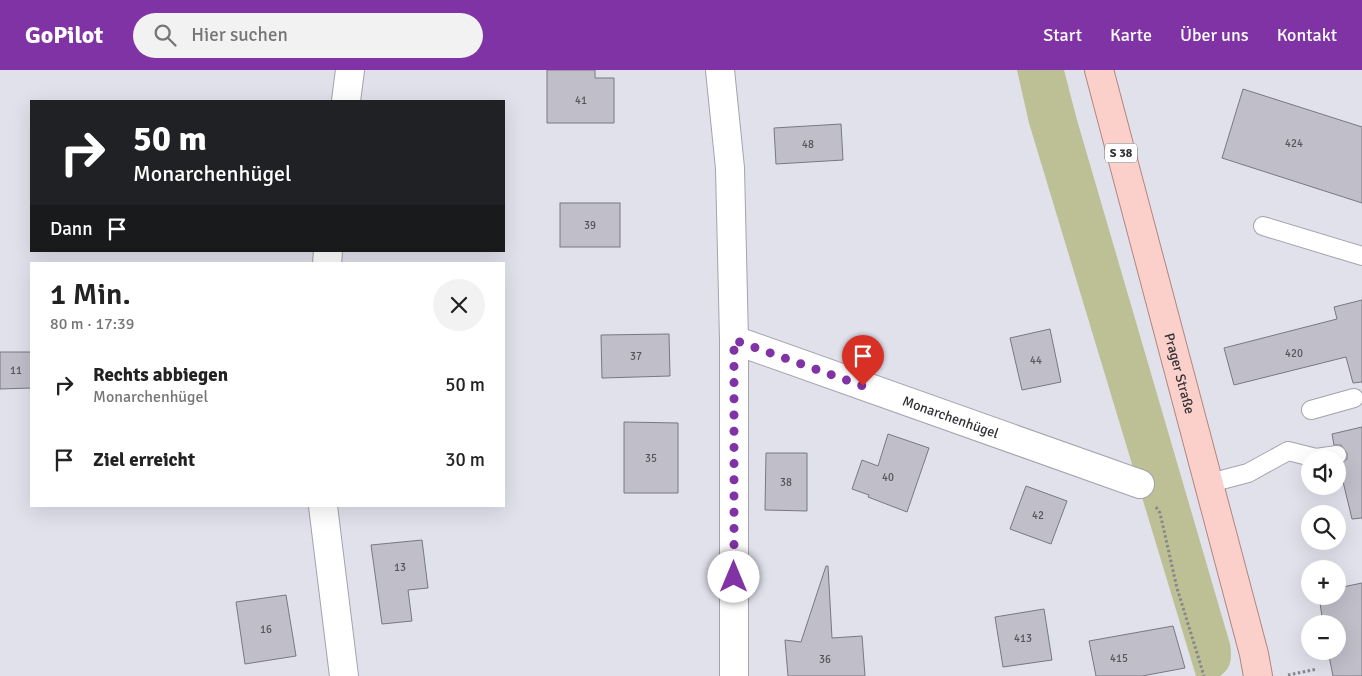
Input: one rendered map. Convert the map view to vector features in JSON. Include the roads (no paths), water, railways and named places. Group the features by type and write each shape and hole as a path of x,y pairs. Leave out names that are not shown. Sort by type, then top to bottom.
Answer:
{"main road":[{"name":"Prager Straße","path":"1099,70 1142,237 1210,483 1258,676"}],"street":[{"path":"346,100 350,70"},
{"path":"720,70 730,168 734,340 734,676"},
{"name":"Monarchenhügel","path":"734,340 1140,484"},
{"path":"324,507 344,676"}],"lane":[{"path":"1262,226 1362,256"},
{"path":"1311,410 1354,398"},
{"path":"1210,483 1248,473 1288,451 1301,454"}]}
